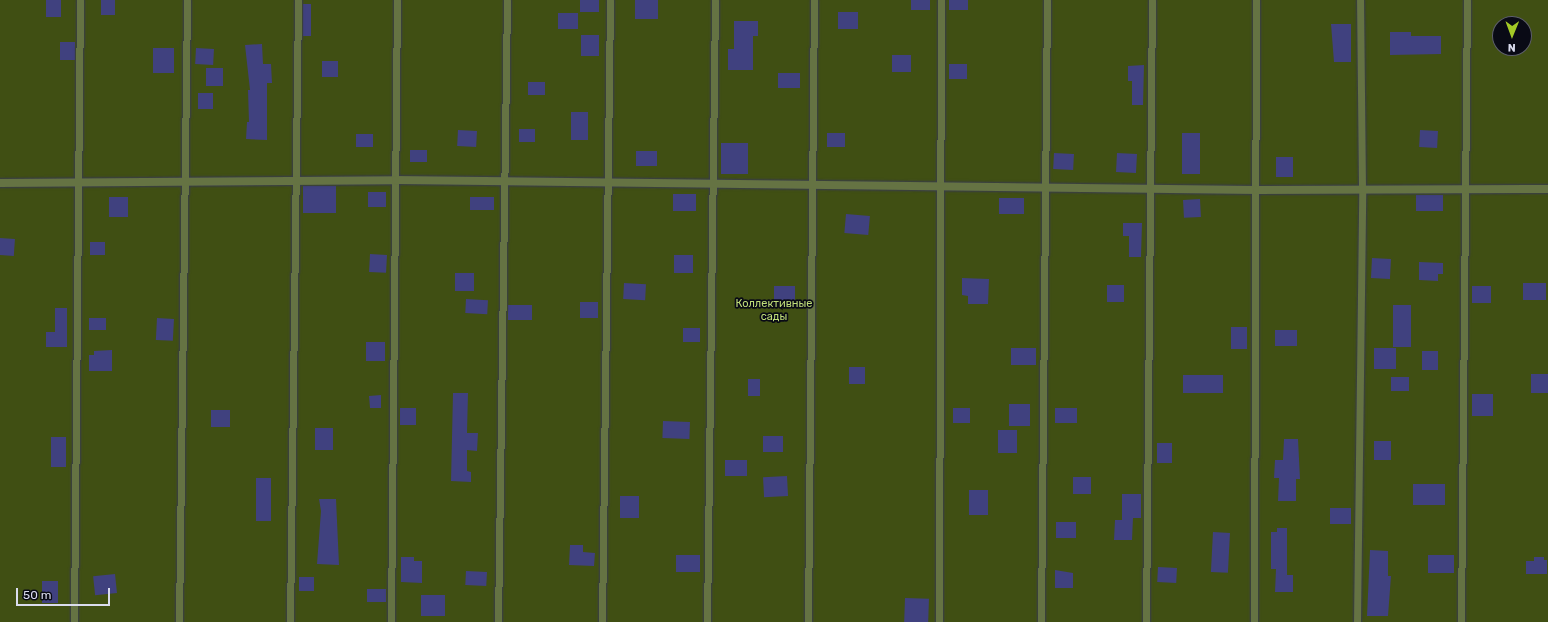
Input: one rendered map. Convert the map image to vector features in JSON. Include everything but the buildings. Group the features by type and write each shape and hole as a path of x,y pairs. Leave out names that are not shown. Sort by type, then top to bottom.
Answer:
{"street":[{"path":"0,183 396,180 609,181 1257,190 1464,187 1548,189"}],"lane":[{"path":"74,622 80,0"},
{"path":"179,622 187,0"},
{"path":"290,622 297,180 298,0"},
{"path":"391,622 397,0"},
{"path":"498,622 506,181 507,0"},
{"path":"602,622 609,181 610,0"},
{"path":"707,622 716,0"},
{"path":"808,622 814,0"},
{"path":"939,622 941,0"},
{"path":"1041,622 1048,0"},
{"path":"1146,622 1152,0"},
{"path":"1254,622 1257,190 1256,0"},
{"path":"1357,622 1362,188 1360,0"},
{"path":"1461,622 1467,0"}],"green space":[{"name":"Коллективные сады","path":"0,0 1548,0 1548,622 0,622"}]}
